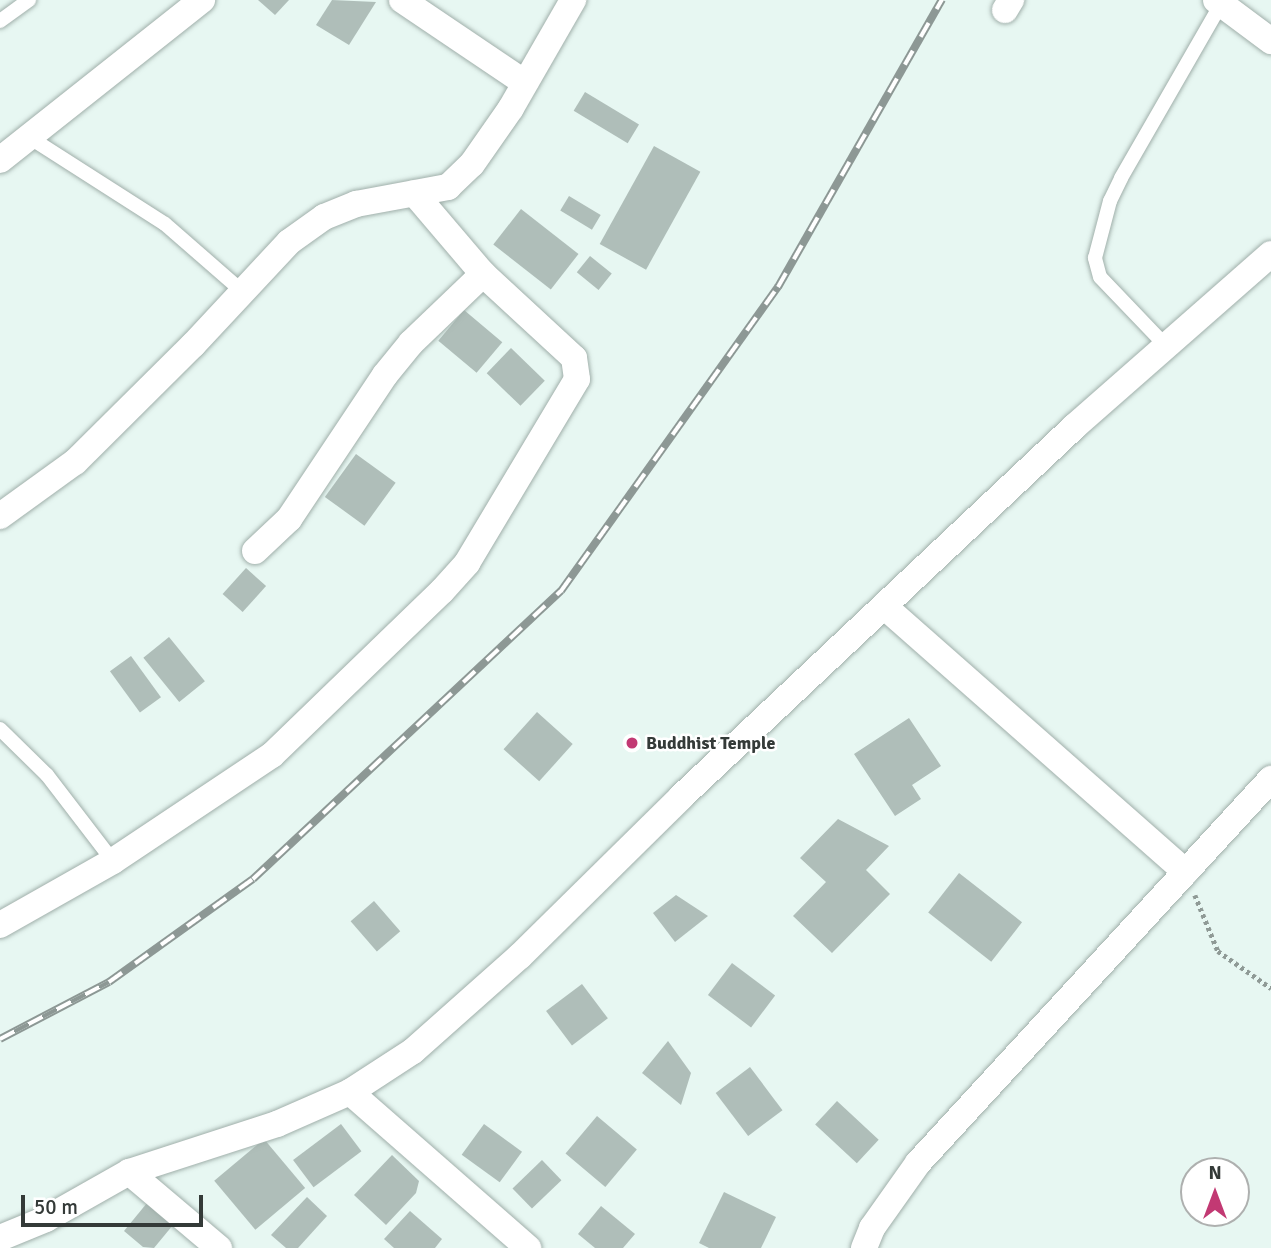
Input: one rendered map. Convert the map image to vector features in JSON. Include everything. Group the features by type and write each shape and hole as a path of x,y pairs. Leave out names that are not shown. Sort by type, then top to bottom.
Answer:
{"street":[{"path":"0,160 202,0"},
{"path":"401,0 525,83"},
{"path":"0,516 75,462 289,242 324,217 356,204 448,187 464,171 525,83 573,0"},
{"path":"1219,2 1271,41"},
{"path":"0,925 113,862 272,755 442,591 467,563 577,379 574,358 483,275 414,193"},
{"path":"0,1238 46,1219 129,1172 277,1124 350,1092 413,1051 520,956 681,797 1073,427 1271,254"},
{"path":"255,551 289,519 385,375 411,343 483,275"},
{"path":"884,606 1186,872"},
{"path":"864,1248 872,1228 918,1163 1271,779"},
{"path":"350,1092 528,1248"},
{"path":"129,1172 219,1248"}],"lane":[{"path":"0,21 29,0"},
{"path":"1166,346 1100,276 1095,258 1110,201 1121,178 1219,2"},
{"path":"29,137 165,224 243,292"},
{"path":"0,729 47,775 113,862"}],"path":[{"path":"1186,872 1218,951 1271,988"}],"building":[{"path":"258,0 289,0 275,15"},
{"path":"332,0 376,2 349,45 316,25"},
{"path":"585,92 639,124 628,143 574,111"},
{"path":"654,146 700,172 646,270 600,244"},
{"path":"569,196 601,215 592,230 560,211"},
{"path":"521,209 579,254 551,289 493,244"},
{"path":"590,256 612,274 599,290 577,272"},
{"path":"464,310 502,342 477,373 438,341"},
{"path":"511,348 545,381 520,406 487,373"},
{"path":"356,454 396,483 364,526 325,497"},
{"path":"246,568 266,586 243,612 223,594"},
{"path":"169,637 205,681 179,702 143,658"},
{"path":"131,656 161,697 140,713 110,671"},
{"path":"537,712 573,744 539,781 504,749"},
{"path":"909,718 941,766 912,785 921,799 895,816 854,754"},
{"path":"838,819 889,846 866,870 890,894 832,953 793,916 826,882 800,858"},
{"path":"959,873 1022,922 991,962 928,912"},
{"path":"676,895 708,916 675,942 653,913"},
{"path":"374,901 400,931 377,952 351,921"},
{"path":"732,963 775,995 751,1027 708,995"},
{"path":"582,984 608,1018 572,1045 546,1011"},
{"path":"668,1041 691,1073 681,1105 642,1073"},
{"path":"750,1067 782,1110 748,1136 716,1093"},
{"path":"837,1101 879,1140 857,1163 815,1124"},
{"path":"597,1116 637,1149 605,1187 566,1154"},
{"path":"341,1124 361,1151 314,1187 293,1160"},
{"path":"484,1124 522,1152 500,1182 462,1155"},
{"path":"264,1139 305,1188 255,1230 214,1181"},
{"path":"392,1155 419,1181 416,1193 386,1225 354,1195"},
{"path":"542,1160 561,1180 532,1209 513,1188"},
{"path":"724,1192 776,1217 761,1248 709,1248 699,1243"},
{"path":"307,1197 327,1216 298,1248 286,1248 271,1235"},
{"path":"147,1203 173,1225 154,1248 143,1247 124,1231"},
{"path":"601,1206 635,1234 623,1248 595,1248 578,1234"},
{"path":"410,1211 442,1239 435,1248 394,1248 384,1239"}],"railway":[{"path":"0,1039 109,982 253,879 561,591 778,287 942,0"}],"place":[{"name":"Buddhist Temple","path":"632,743"}]}
